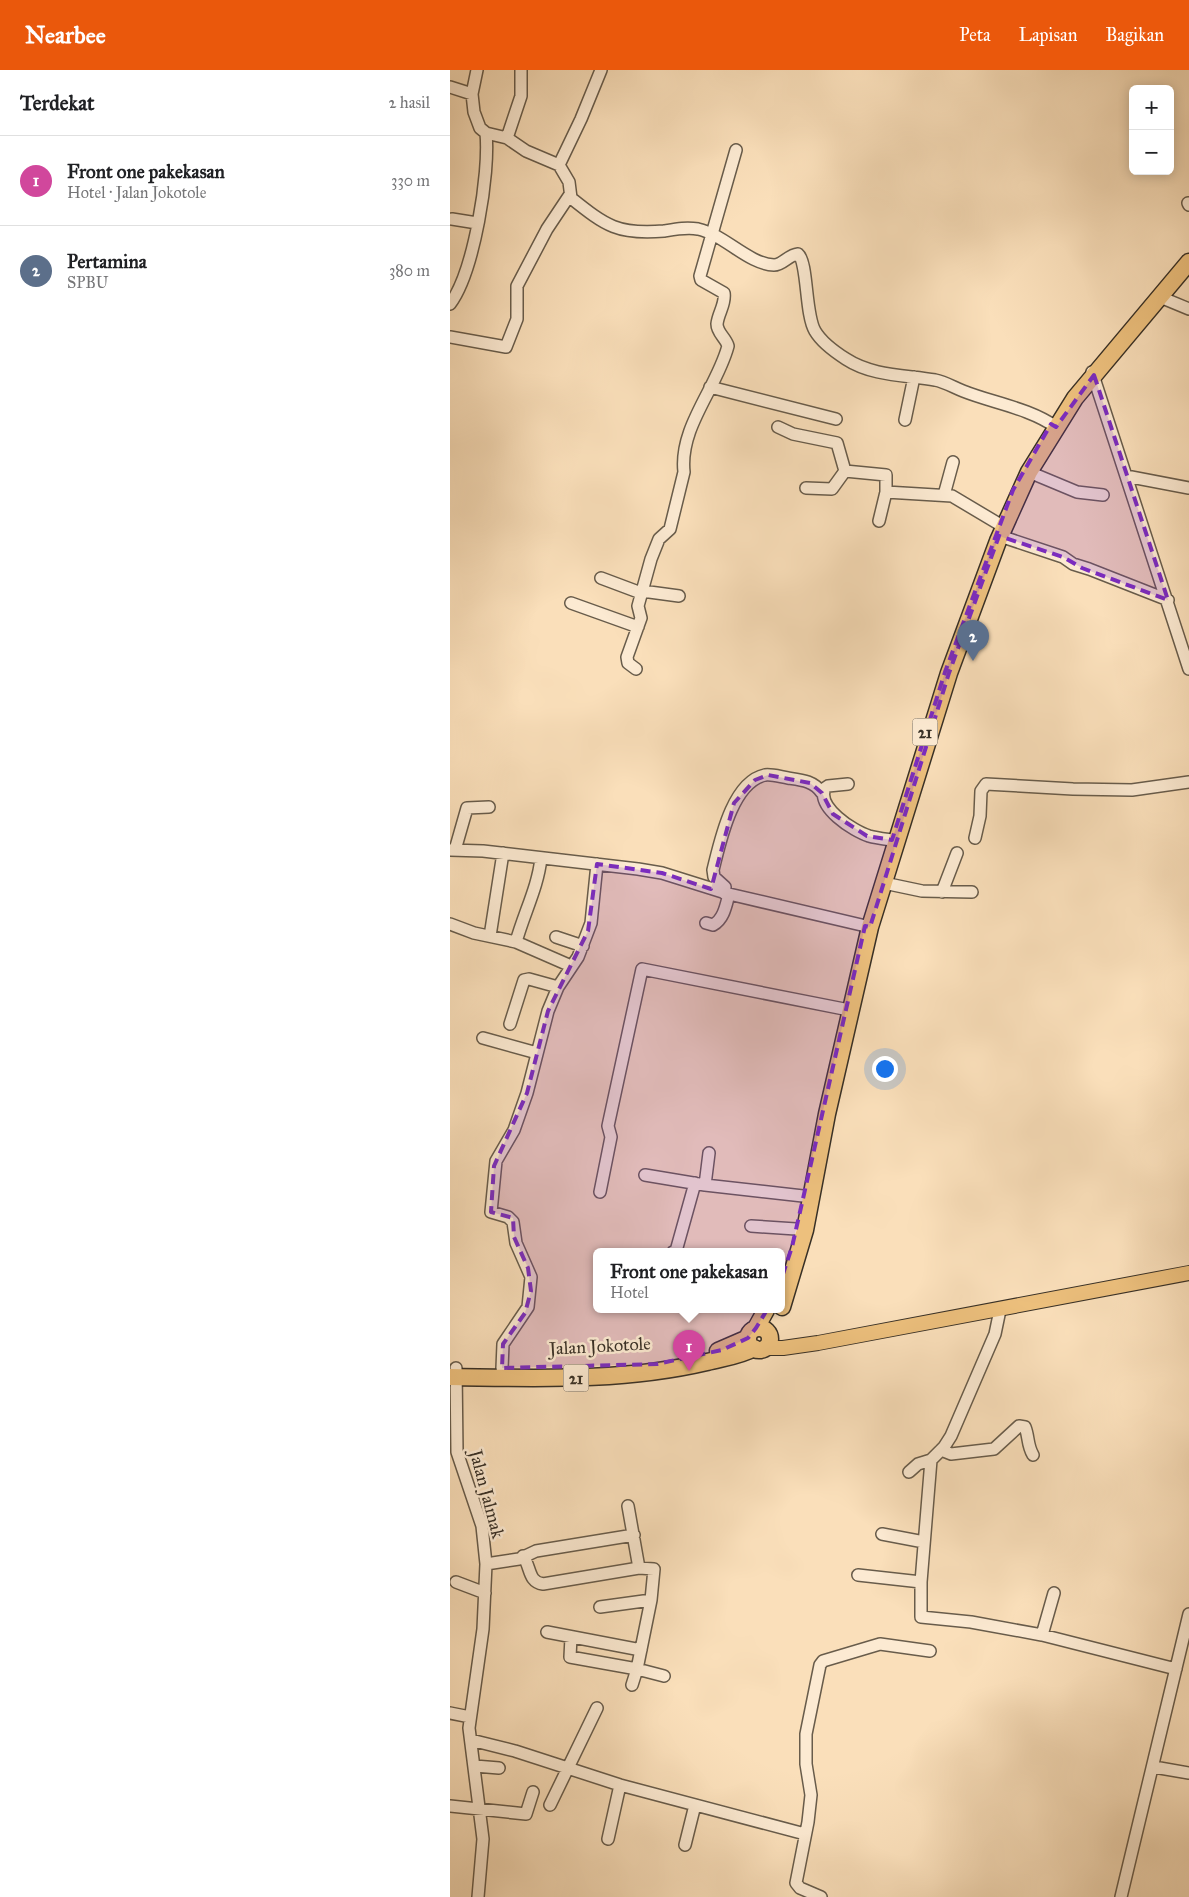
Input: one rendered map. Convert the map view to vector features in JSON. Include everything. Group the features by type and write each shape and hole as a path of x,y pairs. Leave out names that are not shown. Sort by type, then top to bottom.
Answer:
{"highway":[{"name":"21","path":"785,1296 801,1246 844,1009 892,840 945,672 1023,469 1053,425 1189,252"},
{"name":"21","path":"1093,373 1189,262"},
{"name":"21","path":"785,1270 820,1134 868,926 884,883 949,674 1000,530 1053,425"},
{"path":"760,1340 765,1313"},
{"name":"21","path":"760,1340 778,1313"},
{"name":"Jalan Jokotole","path":"453,1373 502,1368 601,1368 657,1364 710,1354 760,1340"},
{"name":"Jalan Jokotole","path":"453,1373 549,1379 640,1374 742,1354 760,1340"}],"main road":[{"path":"760,1340 794,1347 1000,1310 1189,1273"}],"street":[{"path":"450,337 506,348 517,319 517,286 547,229 569,196 569,182 559,165 526,151 507,138 486,133 480,128 474,112 472,94 477,70"},
{"path":"507,138 521,96 521,70"},
{"path":"559,165 581,119 600,70"},
{"path":"450,86 472,94"},
{"path":"450,304 465,275 477,223 486,164 486,133"},
{"path":"636,669 628,663 627,657 641,618 638,606 657,543 670,529 684,472 683,465 688,436 728,346 718,330 717,324 725,298 724,293 701,280 700,276 736,150"},
{"path":"569,196 613,229 632,232 688,228 712,233 764,263 777,265 788,256 800,256 810,320 822,340 849,361 879,372 947,383 1053,425"},
{"path":"452,219 477,223"},
{"path":"1160,297 1189,309"},
{"path":"1093,373 1189,669"},
{"path":"905,420 914,377"},
{"path":"710,387 836,419"},
{"path":"778,426 793,434 837,443 845,471"},
{"path":"944,495 952,462"},
{"path":"806,488 832,489 845,471"},
{"path":"845,471 886,475 886,492 879,521"},
{"path":"1029,472 1077,492 1103,495"},
{"path":"1126,476 1189,488"},
{"path":"886,492 952,496 1000,530 1063,557 1082,568 1089,569 1168,600"},
{"path":"601,578 642,592 679,596"},
{"path":"571,604 638,627"},
{"path":"706,923 713,925 717,923 724,913 725,887 714,877 713,870 729,813 740,794 759,777 768,775 818,786 826,807 833,814 867,836 892,840"},
{"path":"974,838 980,816 981,791 986,784 1132,790 1189,782"},
{"path":"822,793 828,786 848,784"},
{"path":"489,806 467,808 452,850 503,853 662,873 726,893 868,926"},
{"path":"490,936 503,853"},
{"path":"942,892 957,853"},
{"path":"516,942 525,910 536,886 541,858"},
{"path":"502,1368 503,1344 525,1313 531,1291 531,1277 516,1243 513,1222 508,1217 491,1212 494,1166 514,1130 531,1082 548,1011 558,987 583,946 591,923 597,864"},
{"path":"884,883 922,891 972,892"},
{"path":"450,924 516,942 572,966"},
{"path":"556,937 583,946"},
{"path":"600,1192 611,1137 608,1126 642,969 844,1009"},
{"path":"510,1024 524,980 529,979 558,987"},
{"path":"483,1038 537,1053"},
{"path":"677,1248 700,1184 708,1153"},
{"path":"645,1175 700,1184 803,1196"},
{"path":"751,1226 796,1229"},
{"path":"909,1472 918,1464 931,1460 941,1450 950,1436 995,1334 1000,1310"},
{"name":"Jalan Jalmak","path":"453,1373 455,1462 482,1526 486,1564 483,1629 470,1717 483,1839 478,1897"},
{"path":"941,1450 951,1454 994,1449 1019,1426 1025,1427 1028,1446 1033,1454"},
{"path":"931,1460 921,1582 920,1611 924,1618 971,1622 1042,1635 1126,1654 1176,1669"},
{"path":"628,1506 639,1568"},
{"path":"882,1534 924,1542"},
{"path":"486,1564 524,1556 536,1551 634,1535"},
{"path":"524,1556 532,1579 536,1583 543,1584 639,1568 654,1569 651,1600 632,1686"},
{"path":"858,1575 921,1582"},
{"path":"456,1582 485,1593"},
{"path":"1042,1635 1054,1593"},
{"path":"600,1608 651,1600"},
{"path":"1121,1897 1154,1767 1189,1614"},
{"path":"547,1632 641,1650"},
{"path":"571,1637 570,1657 637,1668 664,1676"},
{"path":"821,1897 800,1888 796,1883 811,1795 806,1764 806,1734 820,1665 823,1661 880,1644 930,1651"},
{"path":"550,1805 570,1768 597,1708"},
{"path":"450,1713 470,1717"},
{"path":"471,1740 515,1751 620,1785 805,1834"},
{"path":"475,1766 499,1768"},
{"path":"1154,1767 1189,1773"},
{"path":"608,1839 620,1785"},
{"path":"450,1806 527,1814 533,1792"},
{"path":"685,1845 695,1805"}],"highlighted area":[{"path":"1094,375 1168,600 1082,568 1063,557 999,536 949,673 870,927 865,926 792,1247 776,1295 756,1328 748,1338 722,1350 657,1364 502,1368 503,1344 525,1313 531,1291 528,1268 514,1237 513,1218 491,1212 494,1166 527,1093 548,1011 588,931 597,864 662,873 711,889 734,803 755,780 768,775 810,783 822,793 833,814 867,836 892,840 945,672 1013,490 1051,424 1056,427"}],"place":[{"name":"Pertamina","path":"973,661"},
{"name":"Front one pakekasan","path":"689,1371"}]}
